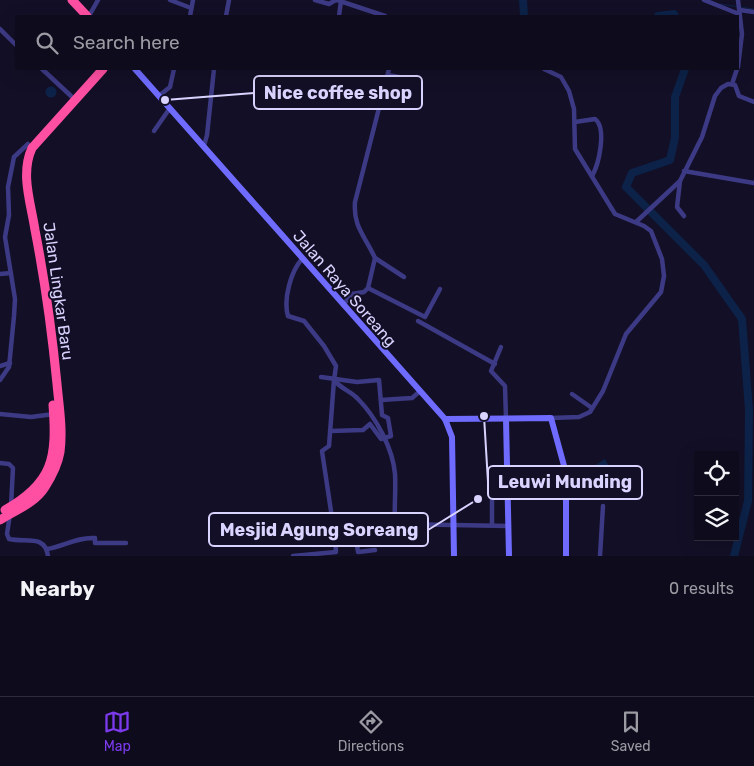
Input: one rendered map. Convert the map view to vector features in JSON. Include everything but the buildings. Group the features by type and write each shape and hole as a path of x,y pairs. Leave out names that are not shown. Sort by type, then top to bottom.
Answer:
{"highway":[{"path":"72,0 87,15"},
{"name":"Jalan Lingkar Baru","path":"0,520 7,511 33,492 46,474 54,451 54,414 39,283 20,172 28,144 93,70"},
{"name":"Jalan Lingkar Baru","path":"7,511 33,500 45,488 57,463 61,430 45,282 26,175 28,158 32,148 102,70"}],"main road":[{"name":"Jalan Raya Soreang","path":"136,70 445,419 452,437 454,556"},
{"path":"445,419 551,418 566,473 566,556"},
{"path":"506,419 509,556"}],"street":[{"path":"89,15 98,0"},
{"path":"170,0 191,8"},
{"path":"190,15 193,0"},
{"path":"226,15 229,0"},
{"path":"314,0 329,4 338,0 382,15"},
{"path":"338,0 339,15"},
{"path":"704,0 754,12"},
{"path":"739,8 742,34 739,54"},
{"path":"0,29 15,44"},
{"path":"43,70 71,96"},
{"path":"160,95 170,86 174,70"},
{"path":"204,146 207,135 214,70"},
{"path":"389,70 354,216 363,238 375,258 404,277"},
{"path":"546,70 561,78 569,91 576,122 574,147 615,214 644,226 654,237 662,259 664,276 662,289 626,334 603,391 592,408 587,414 580,417 551,418"},
{"path":"736,70 732,84 739,96 754,102"},
{"path":"388,75 415,80"},
{"path":"684,216 677,207 680,181 702,136 715,96 721,88 732,84"},
{"path":"154,131 170,108"},
{"path":"576,122 595,119 599,123 601,152 592,176"},
{"path":"0,380 8,370 10,363 15,299 5,237 9,215 8,187 14,158 28,144"},
{"path":"684,171 754,183"},
{"path":"636,222 680,181"},
{"path":"343,306 352,294 364,292 368,288 375,258"},
{"path":"292,556 337,552 322,451 329,446 336,366 320,340 304,321 288,316 287,313 294,267 302,259"},
{"path":"0,274 11,273"},
{"path":"368,288 425,317 440,289"},
{"path":"418,321 495,364"},
{"path":"501,347 491,371 505,386 506,419"},
{"path":"0,366 10,363"},
{"path":"321,378 357,382 378,379 380,382 382,416 388,418 391,435 384,438"},
{"path":"336,380 343,390 358,398 384,438 394,471 396,524"},
{"path":"381,400 412,398 420,392"},
{"path":"572,394 592,408"},
{"path":"0,414 31,417 54,414"},
{"path":"330,431 363,430 370,424 384,438"},
{"path":"0,463 9,464 13,468 7,511 7,534 9,539 40,542 47,549 48,556"},
{"path":"492,498 492,525"},
{"path":"600,556 603,506"},
{"path":"374,536 377,528 396,524 508,526"},
{"path":"47,549 59,547 80,537 94,538 95,543 126,543"},
{"path":"335,538 356,538 358,552 375,550"}],"water":[{"path":"51,86 57,92 51,98 45,92"},
{"path":"605,459 611,471 600,478 594,466"}],"waterway":[{"path":"523,0 524,15"},
{"path":"720,4 753,9"},
{"path":"666,15 674,15"},
{"path":"685,70 675,97 675,138 670,160 632,173 626,187 704,265 742,319 749,410 748,501 734,556"}],"place":[{"name":"Nice coffee shop","path":"165,100"},
{"name":"Leuwi Munding","path":"484,416"},
{"name":"Mesjid Agung Soreang","path":"478,499"}]}
